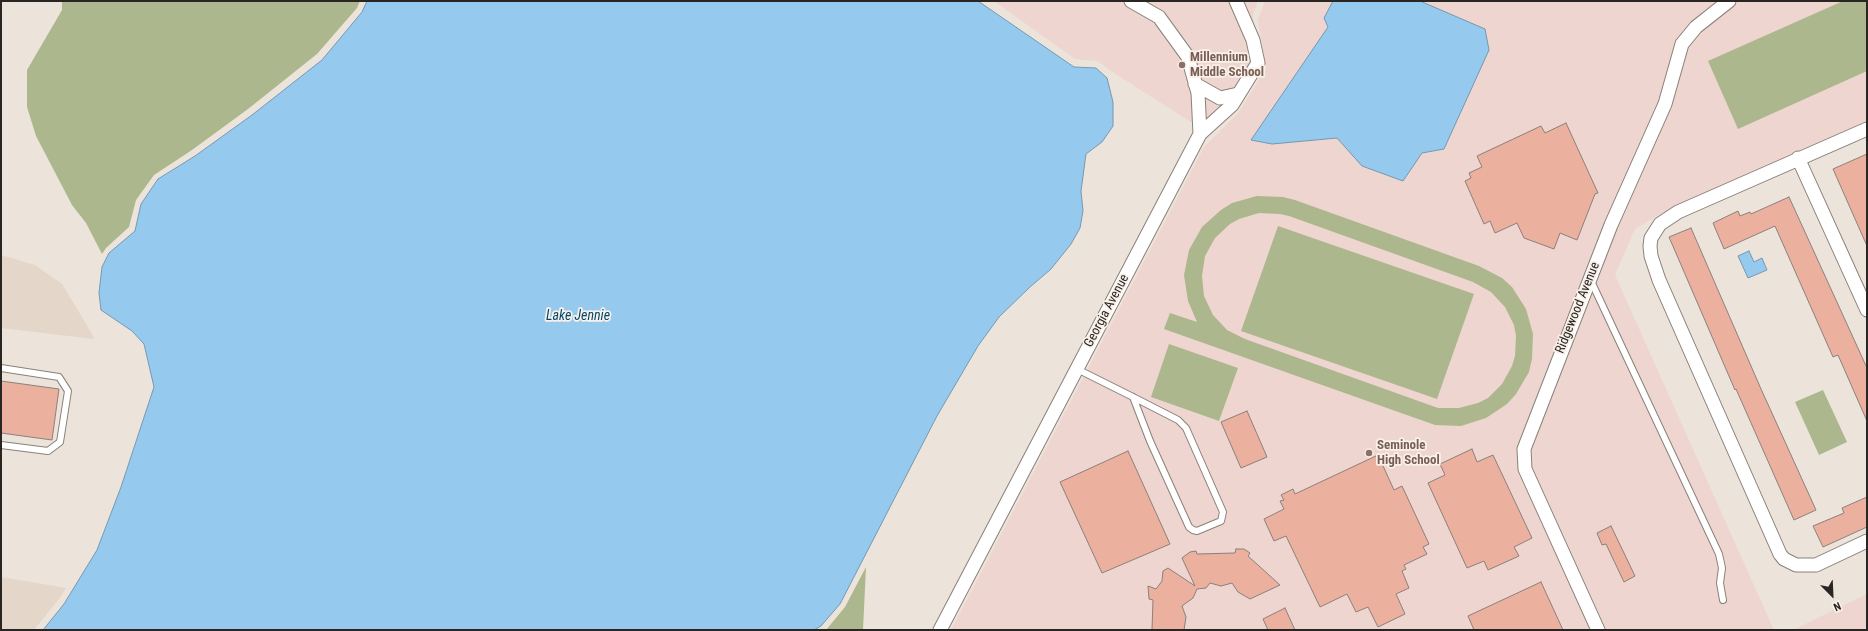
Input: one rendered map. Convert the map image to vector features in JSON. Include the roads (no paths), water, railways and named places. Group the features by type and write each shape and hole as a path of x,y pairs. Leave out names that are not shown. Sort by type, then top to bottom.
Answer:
{"street":[{"path":"1131,1 1159,17 1188,57 1198,93 1200,134"},
{"path":"1200,134 1232,104 1258,63 1253,40 1236,1"},
{"name":"Ridgewood Avenue","path":"1598,630 1528,475 1524,461 1524,450 1631,176 1665,104 1682,44 1696,27 1729,1"},
{"path":"1195,84 1220,98 1238,94"},
{"path":"1867,129 1798,158 1667,218 1660,224 1652,238 1651,256 1659,280 1780,554 1784,559 1796,565 1816,565 1867,541"},
{"name":"Georgia Avenue","path":"940,630 1200,134"},
{"path":"1798,158 1867,310"}],"lane":[{"path":"1590,279 1719,554 1722,568 1720,583 1723,600"},
{"path":"1,368 60,377 68,391 60,442 48,451 1,445"},
{"path":"1077,369 1133,397 1178,420 1186,428 1223,512 1221,521 1197,531 1193,530 1190,526 1150,441 1133,397"}],"water":[{"name":"Lake Jennie","path":"367,1 978,1 1074,67 1096,68 1107,78 1113,102 1113,126 1102,142 1086,154 1081,191 1083,211 1080,228 1071,244 1051,269 999,317 978,346 937,416 840,604 821,626 814,630 43,630 64,604 97,550 121,487 154,387 144,344 132,331 101,310 99,293 102,267 109,253 135,231 141,204 158,179 195,156 252,115 322,60 362,12"},
{"path":"1333,1 1420,1 1485,29 1489,50 1444,149 1422,153 1403,181 1362,166 1337,138 1272,144 1251,140 1328,27 1324,18"},
{"path":"1749,251 1754,262 1762,258 1767,270 1748,278 1738,256"}],"place":[{"name":"Millennium Middle School","path":"1182,65"},
{"name":"Seminole High School","path":"1369,453"}]}
